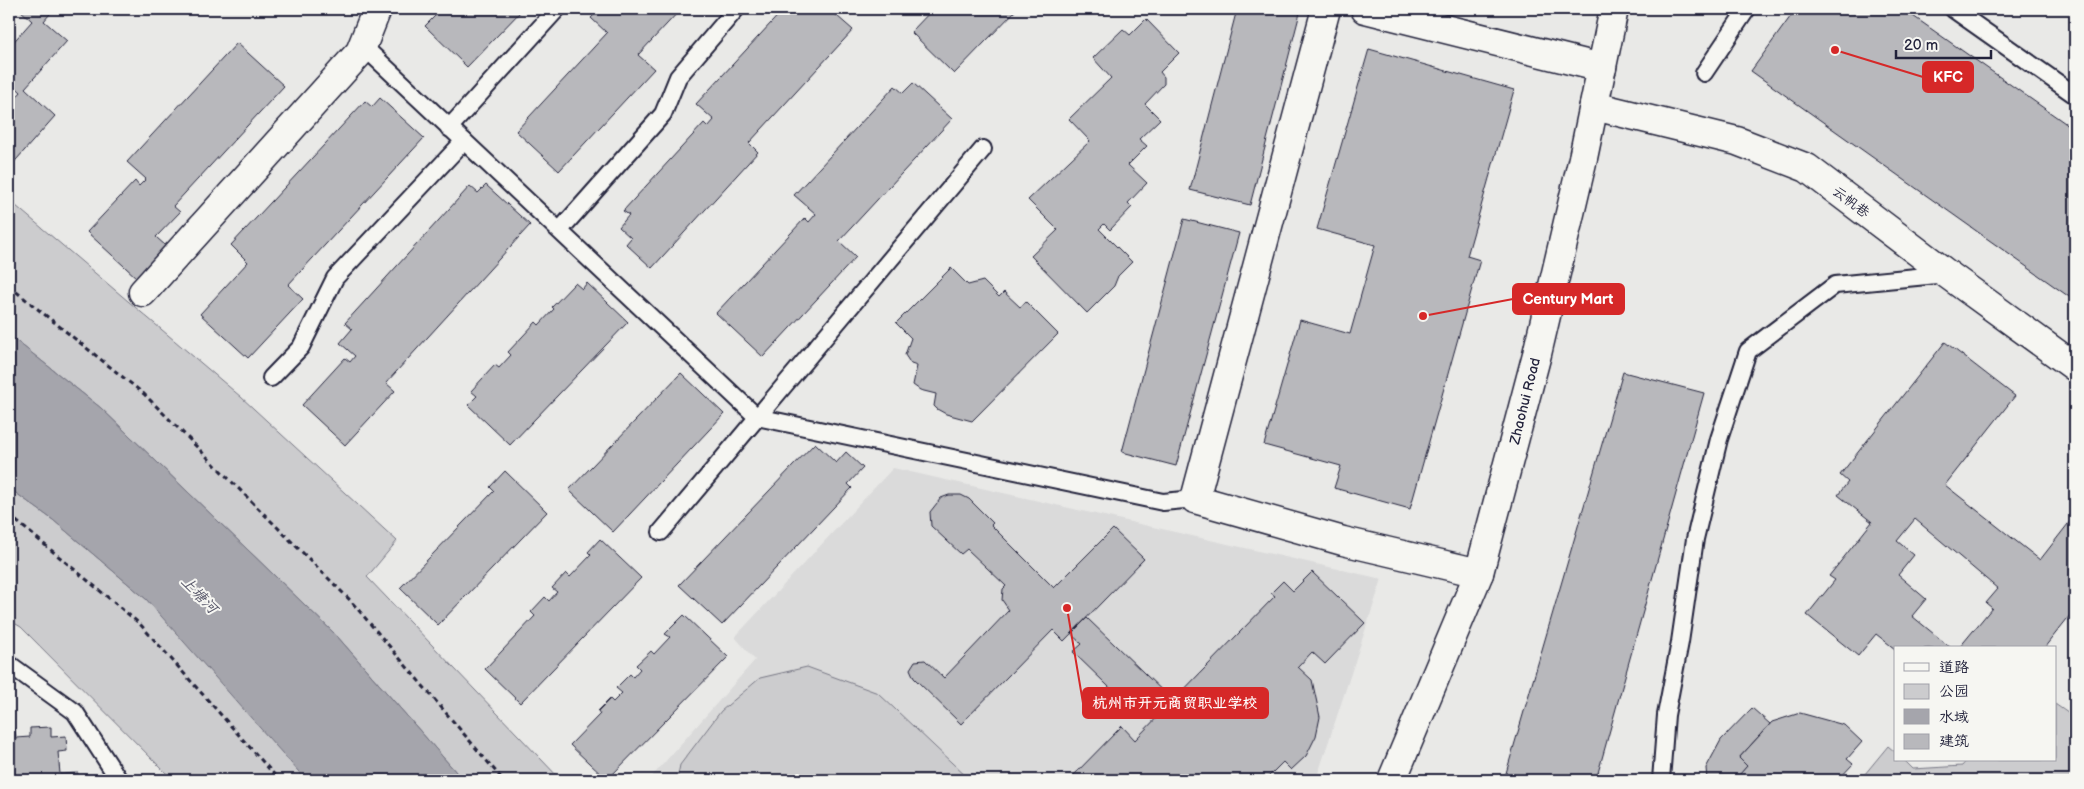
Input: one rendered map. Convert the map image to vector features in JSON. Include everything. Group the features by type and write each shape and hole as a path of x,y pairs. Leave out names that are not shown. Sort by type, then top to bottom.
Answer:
{"street":[{"path":"143,292 360,52 377,9"},
{"path":"1326,9 1195,499 1343,541 1479,573"},
{"path":"1365,9 1602,68"},
{"name":"Zhaohui Road","path":"1392,780 1479,573 1537,354 1594,106 1614,9"},
{"name":"云帆巷","path":"1594,106 1737,141 1807,168 1947,274 2075,367"}],"lane":[{"path":"449,128 557,9"},
{"path":"560,230 663,114 678,77 736,9"},
{"path":"1704,73 1747,9"},
{"path":"1953,9 2075,95"},
{"path":"362,46 757,417 1163,502 1195,499"},
{"path":"271,378 301,346 335,278 464,141"},
{"path":"661,532 983,149"},
{"path":"1661,780 1666,715 1680,642 1695,539 1719,439 1748,350 1835,285 1947,274"},
{"path":"9,664 76,712 119,780"}],"path":[{"path":"9,286 144,394 350,600 503,780"},
{"path":"9,515 140,624 279,780"}],"shaded area":[{"path":"893,468 1382,579 1316,780 649,780 755,660 735,637"}],"green space":[{"path":"9,200 241,397 397,541 367,577 561,780 463,780 336,635 101,408 9,335"},
{"path":"9,488 53,520 146,599 316,780 173,780 21,627 9,620"},
{"path":"807,667 878,693 970,780 677,780 680,765 721,711 760,678"},
{"path":"2056,705 2075,718 2075,780 1860,780 1888,746 1894,751 1894,762 1906,762 1913,769 1962,766 1965,762 2056,762"}],"water":[{"name":"上塘河","path":"9,335 101,408 336,635 463,780 306,780 146,599 53,520 9,488"}],"building":[{"path":"19,9 54,9 44,21 67,41 25,88 55,116 9,168 9,106 21,92 9,81 9,47 32,21"},
{"path":"442,9 523,9 467,67 425,26"},
{"path":"600,9 681,9 638,55 654,69 559,171 516,131 607,33 591,18"},
{"path":"784,9 829,9 853,30 749,143 758,152 652,268 626,244 631,238 619,227 629,215 623,211 704,123 708,127 714,120 696,104"},
{"path":"933,9 1017,9 954,74 911,32"},
{"path":"1237,9 1301,9 1250,205 1190,190"},
{"path":"1796,9 1903,9 2075,130 2075,301 1751,71"},
{"path":"1146,19 1179,53 1160,72 1164,77 1164,84 1145,104 1160,119 1139,139 1147,146 1128,165 1147,183 1128,203 1132,207 1110,230 1104,224 1099,229 1132,262 1118,276 1114,286 1087,313 1031,256 1058,230 1028,200 1090,141 1069,119 1111,78 1093,58 1123,29 1130,35"},
{"path":"237,43 284,86 173,206 180,212 156,237 166,246 137,278 87,232 135,181 139,186 146,179 127,162"},
{"path":"1369,49 1514,90 1467,256 1480,260 1410,509 1334,488 1341,466 1264,445 1300,320 1350,334 1375,245 1317,229"},
{"path":"913,83 952,119 839,241 856,257 763,357 716,313 805,218 809,222 816,214 794,195 895,86 903,93"},
{"path":"380,98 424,138 288,285 303,299 248,358 200,314 248,262 231,245 365,101 372,107"},
{"path":"486,185 530,225 386,383 395,391 345,445 302,405 345,358 350,362 355,356 340,343 352,329 345,323 470,186 478,193"},
{"path":"1184,219 1239,233 1176,466 1122,452"},
{"path":"951,268 968,285 983,281 999,297 1004,292 1020,307 1026,302 1058,334 972,421 946,414 937,409 934,406 936,394 920,390 913,385 917,366 911,364 905,355 911,338 896,323"},
{"path":"575,283 582,289 587,283 628,322 510,445 468,405 477,396 471,391 495,365 499,368 511,355 508,352 536,322 539,325 554,309 552,307"},
{"path":"1945,342 2015,396 1945,485 2040,560 2075,515 2075,609 2046,646 1961,646 1992,608 1986,603 1998,589 1915,519 1897,541 1914,555 1898,575 1926,599 1912,616 1949,646 1894,646 1894,648 1876,634 1858,656 1807,615 1835,580 1829,576 1872,522 1838,495 1848,482 1840,475"},
{"path":"1623,372 1704,393 1596,780 1504,780"},
{"path":"681,373 724,414 613,532 569,490"},
{"path":"815,443 836,463 846,452 863,468 848,484 852,488 722,625 679,585"},
{"path":"505,471 547,512 438,625 400,588 494,491 490,487"},
{"path":"949,495 961,495 969,499 993,523 991,525 1054,588 1113,529 1144,559 1064,641 1053,630 961,724 914,678 910,669 915,661 925,660 944,678 1009,610 1002,600 1003,589 1006,586 967,549 961,554 931,526 930,512 941,498"},
{"path":"600,539 641,578 520,703 485,669 535,616 531,612 545,597 549,601 557,592 552,588 566,573 570,577 591,555 588,552"},
{"path":"1312,572 1365,623 1325,664 1312,652 1298,667 1312,680 1320,717 1316,736 1306,756 1291,770 1283,762 1265,780 1069,780 1122,726 1135,740 1275,596 1271,593 1283,581 1293,591"},
{"path":"684,615 728,657 607,780 570,745 600,714 598,711 610,699 613,702 622,693 616,688 630,674 633,677 640,669 636,665 651,651 654,654 670,637 665,634"},
{"path":"1087,618 1173,701 1157,716 1149,707 1140,717 1073,652 1082,644 1071,634"},
{"path":"1752,708 1770,724 1739,758 1747,766 1736,780 1707,780 1706,768 1721,740"},
{"path":"1800,713 1844,725 1862,742 1847,759 1853,764 1838,780 1745,780 1739,775 1747,766 1739,758 1772,722"},
{"path":"51,727 51,737 66,736 67,751 58,752 60,774 78,773 78,780 9,780 9,729 15,729 16,738 30,737 30,728"}],"place":[{"name":"KFC","path":"1835,50"},
{"name":"Century Mart","path":"1423,316"},
{"name":"杭州市开元商贸职业学校","path":"1067,608"}]}
